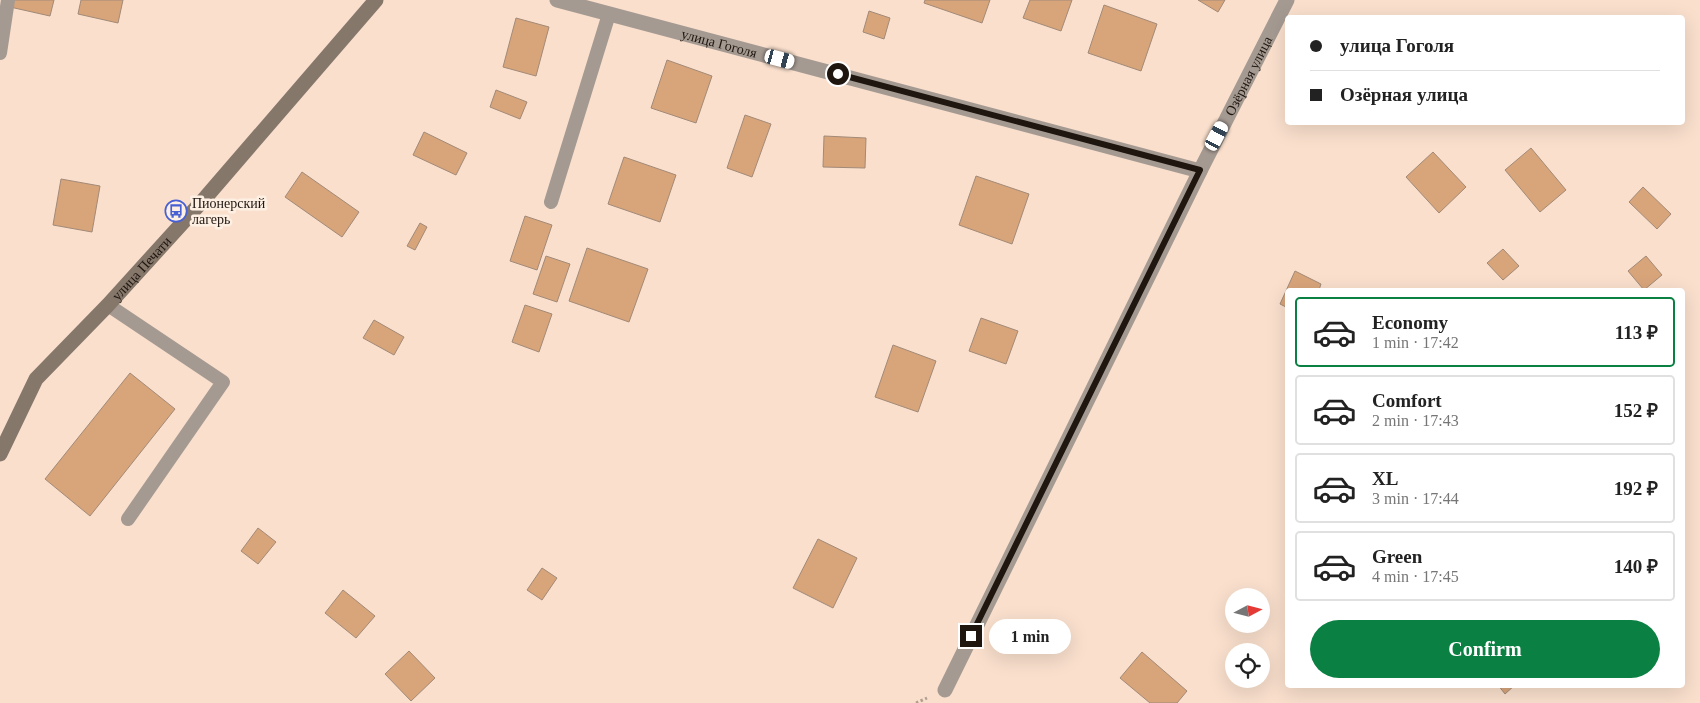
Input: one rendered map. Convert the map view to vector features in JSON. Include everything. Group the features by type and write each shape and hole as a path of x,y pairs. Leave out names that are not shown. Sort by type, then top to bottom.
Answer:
{"street":[{"name":"улица Печати","path":"0,454 36,379 108,305 212,190 376,0"},
{"name":"улица Гоголя","path":"557,0 1200,170"},
{"name":"Озёрная улица","path":"945,690 1200,170 1287,0"}],"lane":[{"path":"0,53 8,0"},
{"path":"551,202 609,14"},
{"path":"108,305 223,382 128,519"}],"building":[{"path":"11,0 54,0 50,16 10,7"},
{"path":"81,0 123,0 118,23 78,14"},
{"path":"925,0 990,0 982,23 924,3"},
{"path":"1030,0 1072,0 1061,31 1023,18"},
{"path":"1198,0 1225,0 1218,12"},
{"path":"1104,5 1157,24 1141,71 1088,53"},
{"path":"869,11 890,18 884,39 863,32"},
{"path":"516,18 549,27 536,76 503,67"},
{"path":"667,60 712,76 696,123 651,108"},
{"path":"496,90 527,102 520,119 490,107"},
{"path":"745,115 771,124 752,177 727,168"},
{"path":"424,132 467,153 456,175 413,155"},
{"path":"824,136 866,138 865,168 823,167"},
{"path":"1531,148 1566,190 1540,212 1505,170"},
{"path":"1433,152 1466,187 1439,213 1406,177"},
{"path":"624,157 676,175 660,222 608,204"},
{"path":"302,172 359,212 342,237 285,197"},
{"path":"976,176 1029,194 1012,244 959,225"},
{"path":"61,179 100,186 92,232 53,225"},
{"path":"1643,187 1671,214 1657,229 1629,202"},
{"path":"525,216 552,225 537,270 510,261"},
{"path":"420,223 427,227 415,250 407,246"},
{"path":"587,248 648,269 629,322 569,301"},
{"path":"1503,249 1519,266 1503,280 1487,263"},
{"path":"546,256 570,264 557,302 533,294"},
{"path":"1646,256 1662,275 1646,288 1642,288 1628,271"},
{"path":"1295,271 1321,284 1320,288 1287,288"},
{"path":"1285,293 1285,306 1280,304"},
{"path":"525,305 552,314 539,352 512,342"},
{"path":"981,318 1018,331 1006,364 969,351"},
{"path":"374,320 404,337 394,355 363,338"},
{"path":"893,345 936,361 918,412 875,397"},
{"path":"130,373 175,409 90,516 45,479"},
{"path":"258,528 276,542 258,564 241,551"},
{"path":"818,539 857,558 833,608 793,588"},
{"path":"542,568 557,578 542,600 527,590"},
{"path":"343,590 375,616 356,638 325,613"},
{"path":"409,651 435,678 411,701 385,674"},
{"path":"1142,652 1187,691 1177,703 1150,703 1120,678"},
{"path":"1500,688 1512,688 1505,694"}],"place":[{"name":"Пионерский лагерь","path":"176,211"}],"route":[{"path":"838,74 1200,170 971,636"}]}
